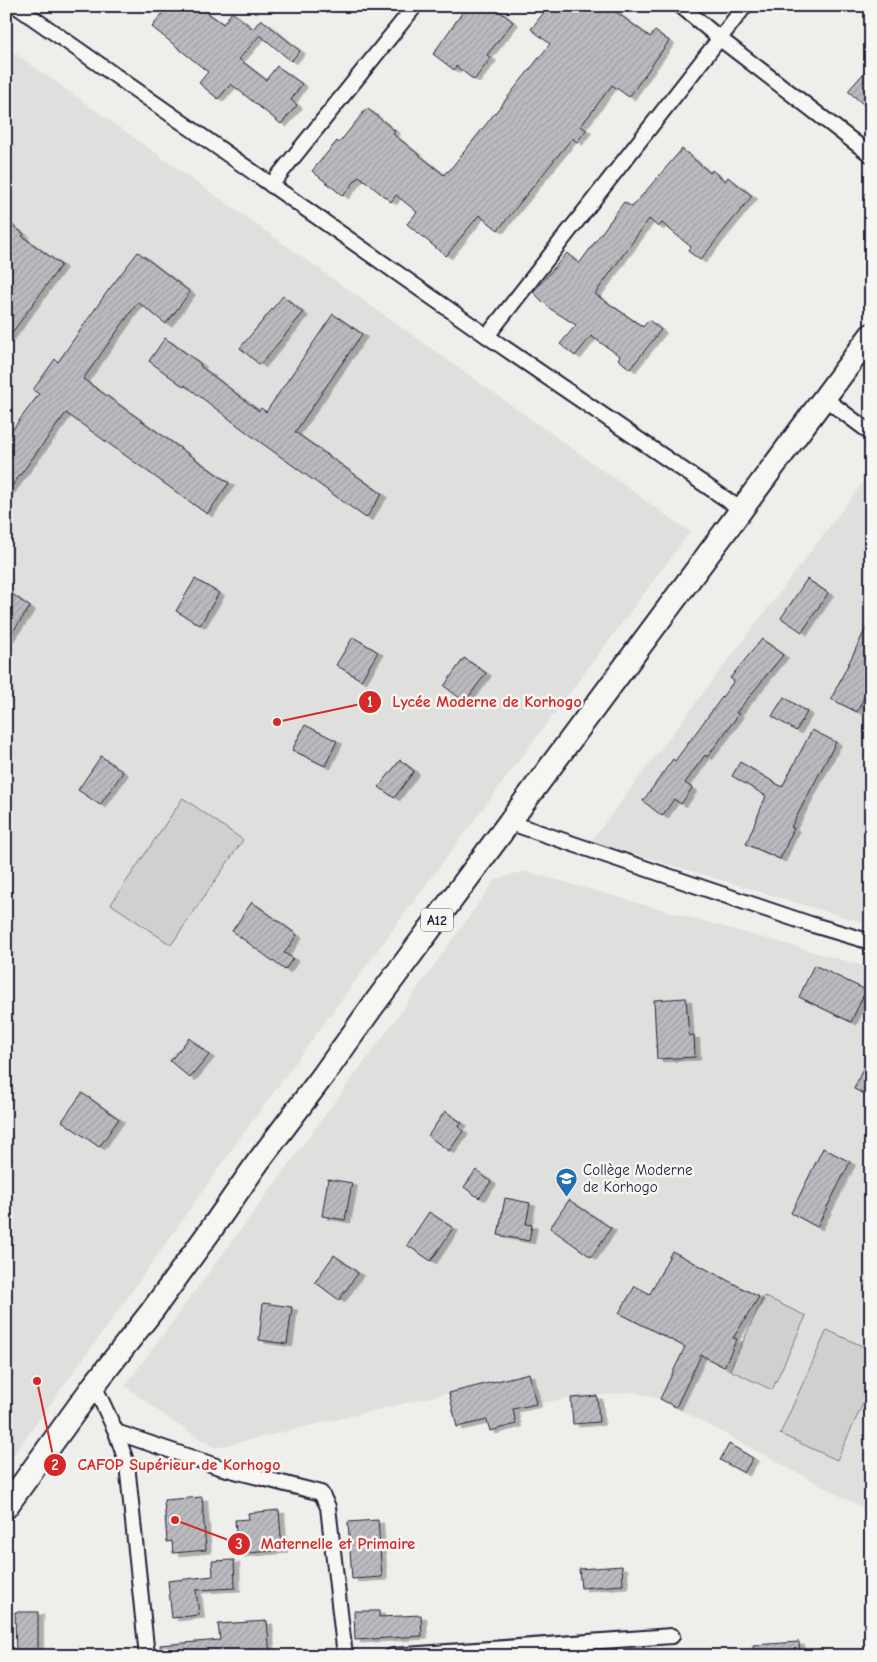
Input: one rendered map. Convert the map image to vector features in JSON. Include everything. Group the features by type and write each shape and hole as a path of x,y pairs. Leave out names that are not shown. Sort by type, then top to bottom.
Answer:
{"main road":[{"name":"A12","path":"6,1507 94,1385 152,1311 258,1162 508,822 871,336"}],"street":[{"path":"16,6 487,336 742,510"},
{"path":"272,185 415,6"},
{"path":"681,6 719,38 871,155"},
{"path":"487,336 745,6"},
{"path":"824,398 871,433"},
{"path":"508,822 800,921 871,942"},
{"path":"94,1385 116,1432 126,1464 144,1654"},
{"path":"116,1432 219,1467 321,1493 328,1507 345,1656"},
{"path":"392,1656 672,1636"}],"shaded area":[{"path":"6,47 690,532 405,913 235,1145 6,1465"},
{"path":"871,472 871,925 591,841"},
{"path":"183,798 243,840 171,945 111,904"},
{"name":"Collège Moderne de Korhogo","path":"524,871 871,968 871,1512 660,1399 634,1392 571,1398 536,1404 529,1374 215,1448 173,1422 125,1386 393,1023 495,880"},
{"path":"764,1296 806,1316 772,1390 730,1370"},
{"path":"827,1330 871,1350 871,1386 837,1460 780,1434"}],"building":[{"path":"168,6 198,6 223,24 232,12 253,29 261,19 300,51 291,61 260,35 239,59 266,80 277,66 302,84 291,100 297,105 281,124 231,84 218,99 199,83 208,72 152,27"},
{"path":"467,6 493,6 513,22 487,55 491,58 474,80 456,66 454,70 433,54"},
{"path":"549,6 608,6 650,37 655,31 669,41 629,97 612,85 581,126 586,130 577,142 572,138 498,230 479,215 446,256 407,224 417,212 396,195 391,202 359,176 343,196 312,171 337,141 339,143 367,108 395,131 393,134 444,175 550,44 531,29"},
{"path":"871,65 871,111 848,91"},
{"path":"682,149 710,173 712,170 725,181 728,177 752,196 700,260 688,251 691,247 662,223 658,227 649,219 595,294 643,327 649,320 661,330 630,369 618,359 620,356 591,336 575,356 560,344 576,325 549,308 533,292 567,253 579,264 624,202 632,207"},
{"path":"6,221 24,234 22,236 61,265 6,341"},
{"path":"138,252 190,292 166,324 138,302 83,379 229,483 207,514 66,413 6,494 6,438 39,394 33,390 55,359 58,362 107,292"},
{"path":"283,296 303,313 260,365 240,348"},
{"path":"333,314 362,334 295,432 382,494 366,518 249,434 185,385 184,387 149,361 165,338 201,364 200,366 259,411 261,408 266,412"},
{"path":"195,579 219,593 200,625 176,611"},
{"path":"807,579 828,593 802,632 781,618"},
{"path":"6,590 30,607 6,641"},
{"path":"871,618 871,683 857,712 831,699"},
{"path":"353,637 378,652 361,680 336,665"},
{"path":"762,639 783,655 736,713 739,714 707,757 705,755 685,783 692,788 681,804 674,799 662,816 643,801 734,681 730,678"},
{"path":"464,658 486,673 465,702 444,686"},
{"path":"784,697 807,712 796,731 772,716"},
{"path":"305,725 337,741 325,766 292,750"},
{"path":"812,730 836,742 791,827 794,828 780,859 746,844 766,796 732,776 740,762 782,787"},
{"path":"101,756 123,772 100,805 78,790"},
{"path":"400,760 414,771 394,798 379,787"},
{"path":"252,902 297,935 284,953 293,958 285,970 232,931"},
{"path":"814,965 866,990 851,1022 799,997"},
{"path":"686,998 689,1036 694,1035 695,1057 657,1059 654,1000"},
{"path":"189,1038 209,1055 190,1078 170,1061"},
{"path":"871,1050 871,1097 854,1089"},
{"path":"82,1093 119,1119 99,1147 62,1121"},
{"path":"445,1111 462,1123 458,1127 463,1131 449,1151 428,1136"},
{"path":"823,1148 850,1162 817,1227 791,1213"},
{"path":"476,1170 491,1182 479,1198 464,1187"},
{"path":"328,1179 352,1183 345,1220 322,1216"},
{"path":"505,1198 530,1203 526,1224 532,1225 529,1241 498,1235"},
{"path":"569,1200 611,1228 591,1257 550,1228"},
{"path":"429,1212 453,1228 431,1261 407,1245"},
{"path":"672,1251 759,1297 733,1338 737,1339 724,1367 701,1355 676,1407 660,1399 685,1347 619,1313 635,1286 650,1294"},
{"path":"334,1255 358,1273 339,1300 315,1282"},
{"path":"263,1303 292,1307 287,1344 259,1340"},
{"path":"529,1373 536,1404 513,1409 516,1424 490,1431 487,1420 457,1427 449,1393"},
{"path":"597,1396 599,1422 573,1424 571,1398"},
{"path":"729,1444 753,1458 744,1473 720,1460"},
{"path":"202,1497 206,1550 173,1553 172,1541 167,1542 164,1500"},
{"path":"279,1510 282,1550 238,1554 235,1520 249,1519 248,1513"},
{"path":"378,1520 382,1577 352,1579 348,1522"},
{"path":"234,1560 235,1588 196,1590 199,1615 172,1618 168,1581 213,1576 212,1561"},
{"path":"622,1566 623,1585 581,1588 579,1569"},
{"path":"354,1611 379,1611 379,1617 421,1615 422,1636 355,1640"},
{"path":"15,1612 38,1612 38,1656 16,1656"},
{"path":"267,1621 270,1656 161,1656 160,1645 220,1640 218,1624"},
{"path":"799,1642 800,1656 753,1656 753,1645"}],"place":[{"name":"Lycée Moderne de Korhogo","path":"277,722"},
{"name":"Collège Moderne de Korhogo","path":"567,1198"},
{"name":"CAFOP Supérieur de Korhogo","path":"37,1381"},
{"name":"Maternelle et Primaire","path":"175,1520"}]}
